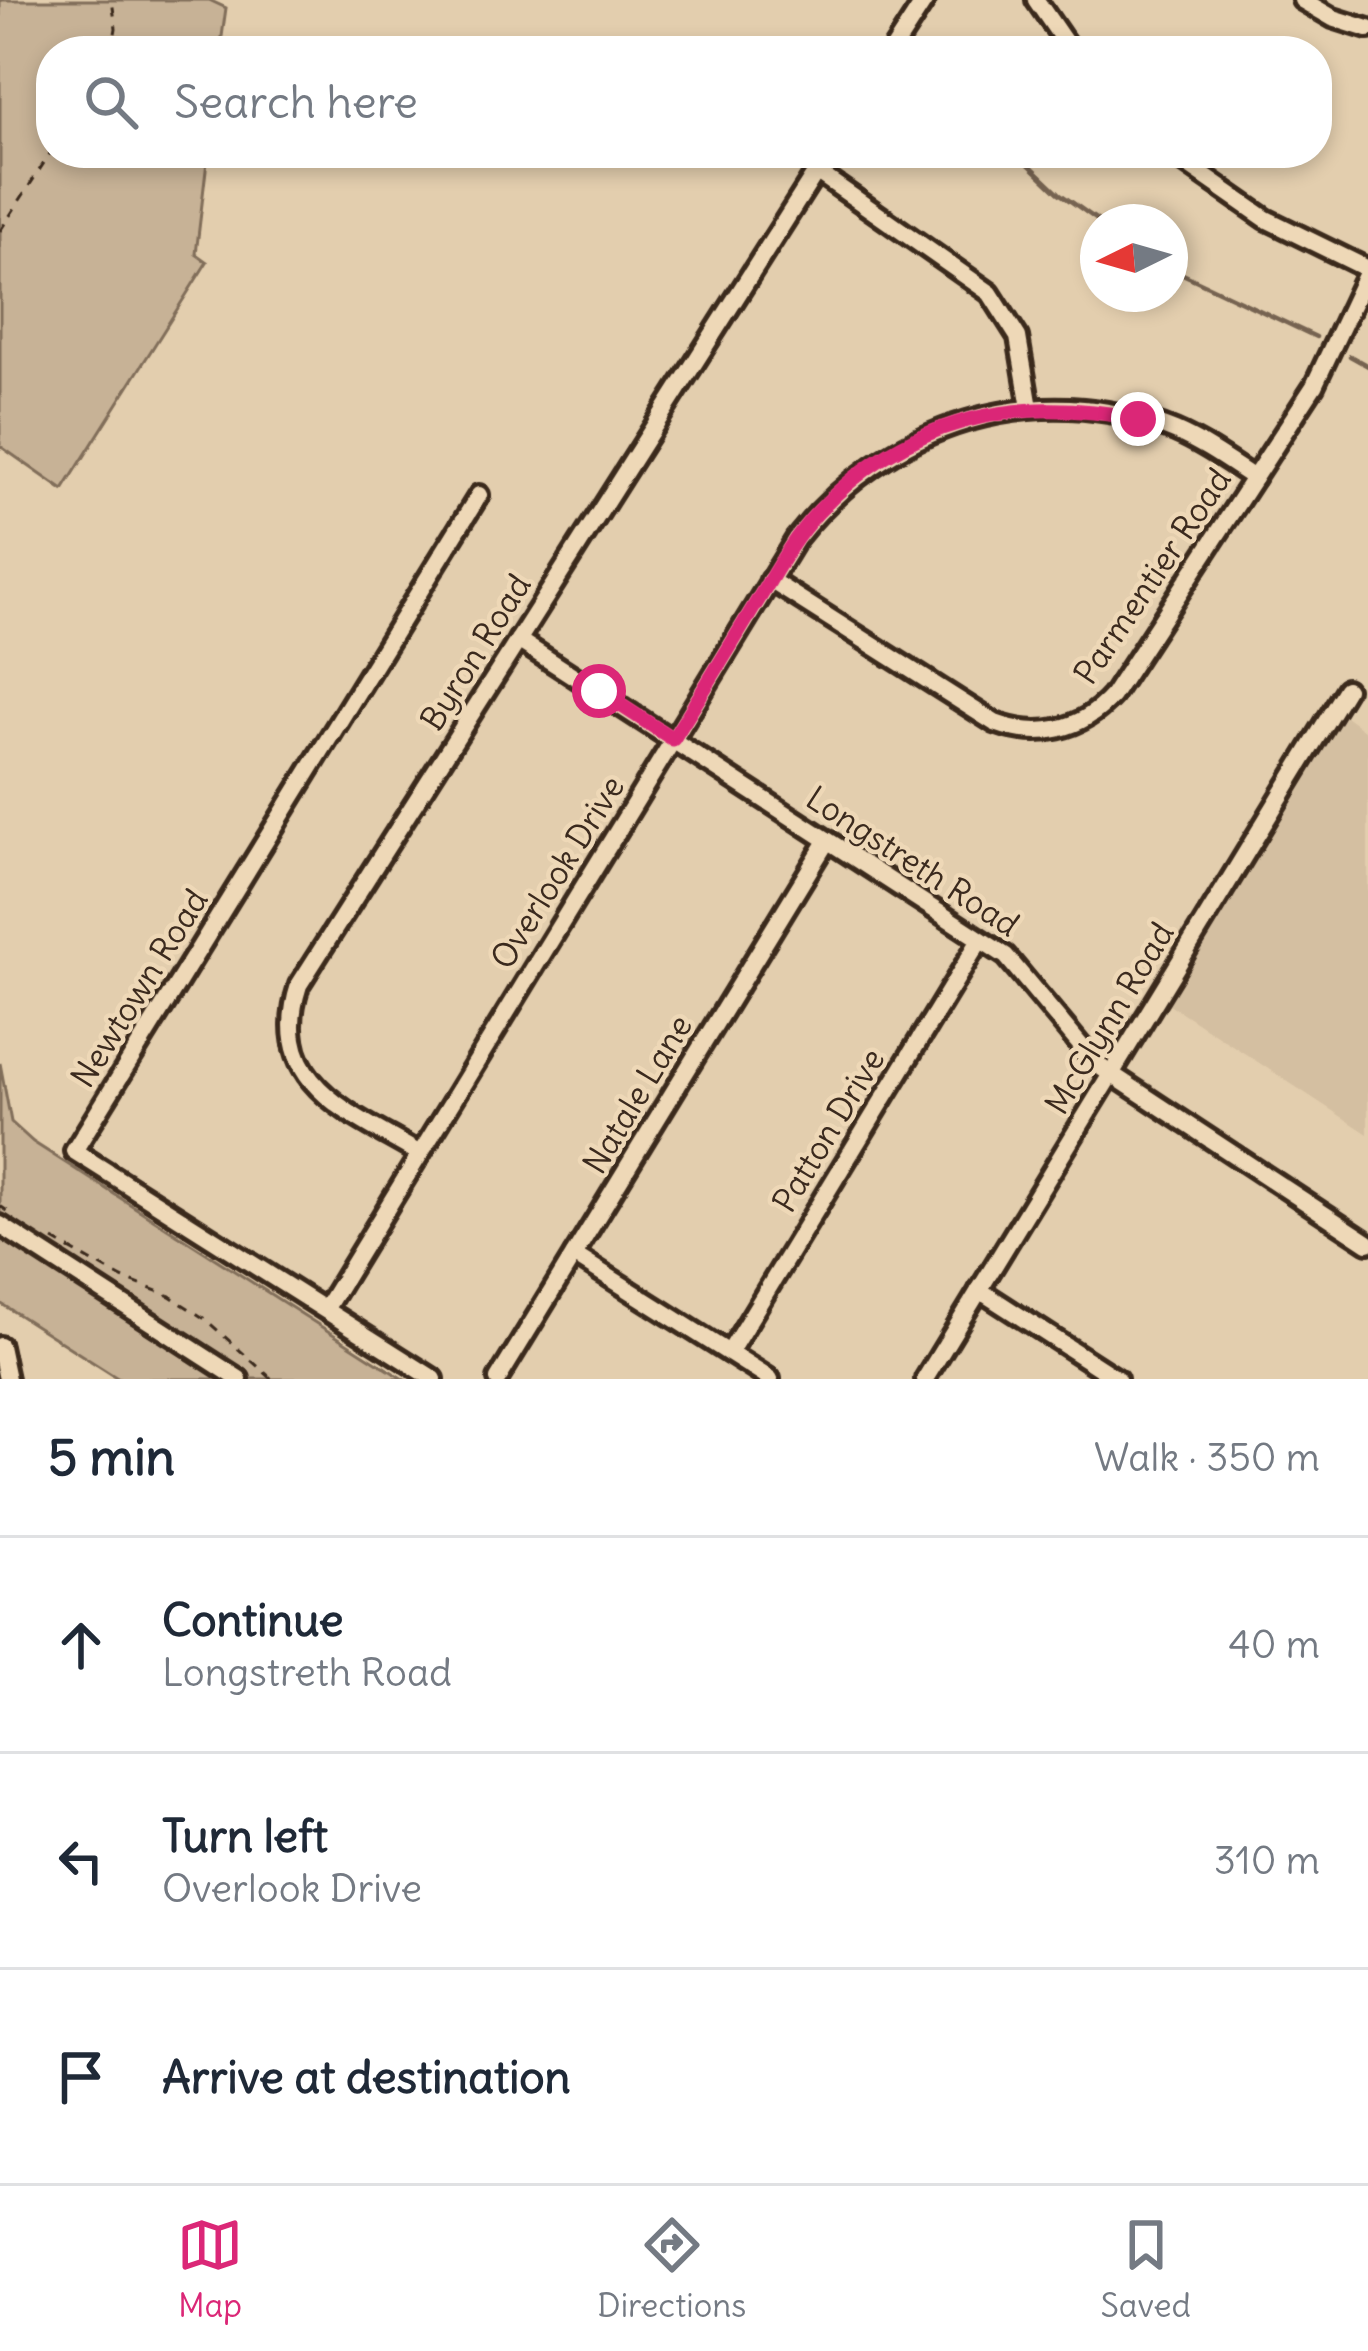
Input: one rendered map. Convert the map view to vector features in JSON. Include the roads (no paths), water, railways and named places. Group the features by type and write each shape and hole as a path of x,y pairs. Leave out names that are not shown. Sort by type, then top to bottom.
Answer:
{"street":[{"path":"902,36 925,0"},
{"path":"1036,0 1060,36"},
{"path":"1302,0 1333,18 1368,29"},
{"name":"Byron Road","path":"420,1154 338,1105 311,1083 293,1043 291,1010 299,985 818,168"},
{"path":"1194,168 1266,218 1368,270"},
{"path":"816,171 990,293 1018,337 1030,408"},
{"name":"Parmentier Road","path":"770,580 981,716 1012,729 1044,732 1086,720 1112,696 1322,371 1368,270"},
{"name":"Overlook Drive","path":"326,1309 770,580 815,515 873,463 942,427 1030,408 1085,411 1156,424 1212,450 1254,478"},
{"name":"Newtown Road","path":"434,1379 74,1150 479,496"},
{"name":"Longstreth Road","path":"518,640 980,940 1018,968 1082,1051 1110,1073 1368,1243"},
{"name":"McGlynn Road","path":"925,1379 1346,688"},
{"name":"Natale Lane","path":"498,1379 827,841"},
{"name":"Patton Drive","path":"729,1352 980,940"},
{"path":"7,1221 239,1379"},
{"path":"574,1256 770,1379"},
{"path":"979,1291 1117,1379"},
{"path":"0,1346 8,1379"}],"waterway":[{"path":"1033,168 1080,208"},
{"path":"1188,277 1316,337"},
{"path":"1350,356 1368,366"}]}
